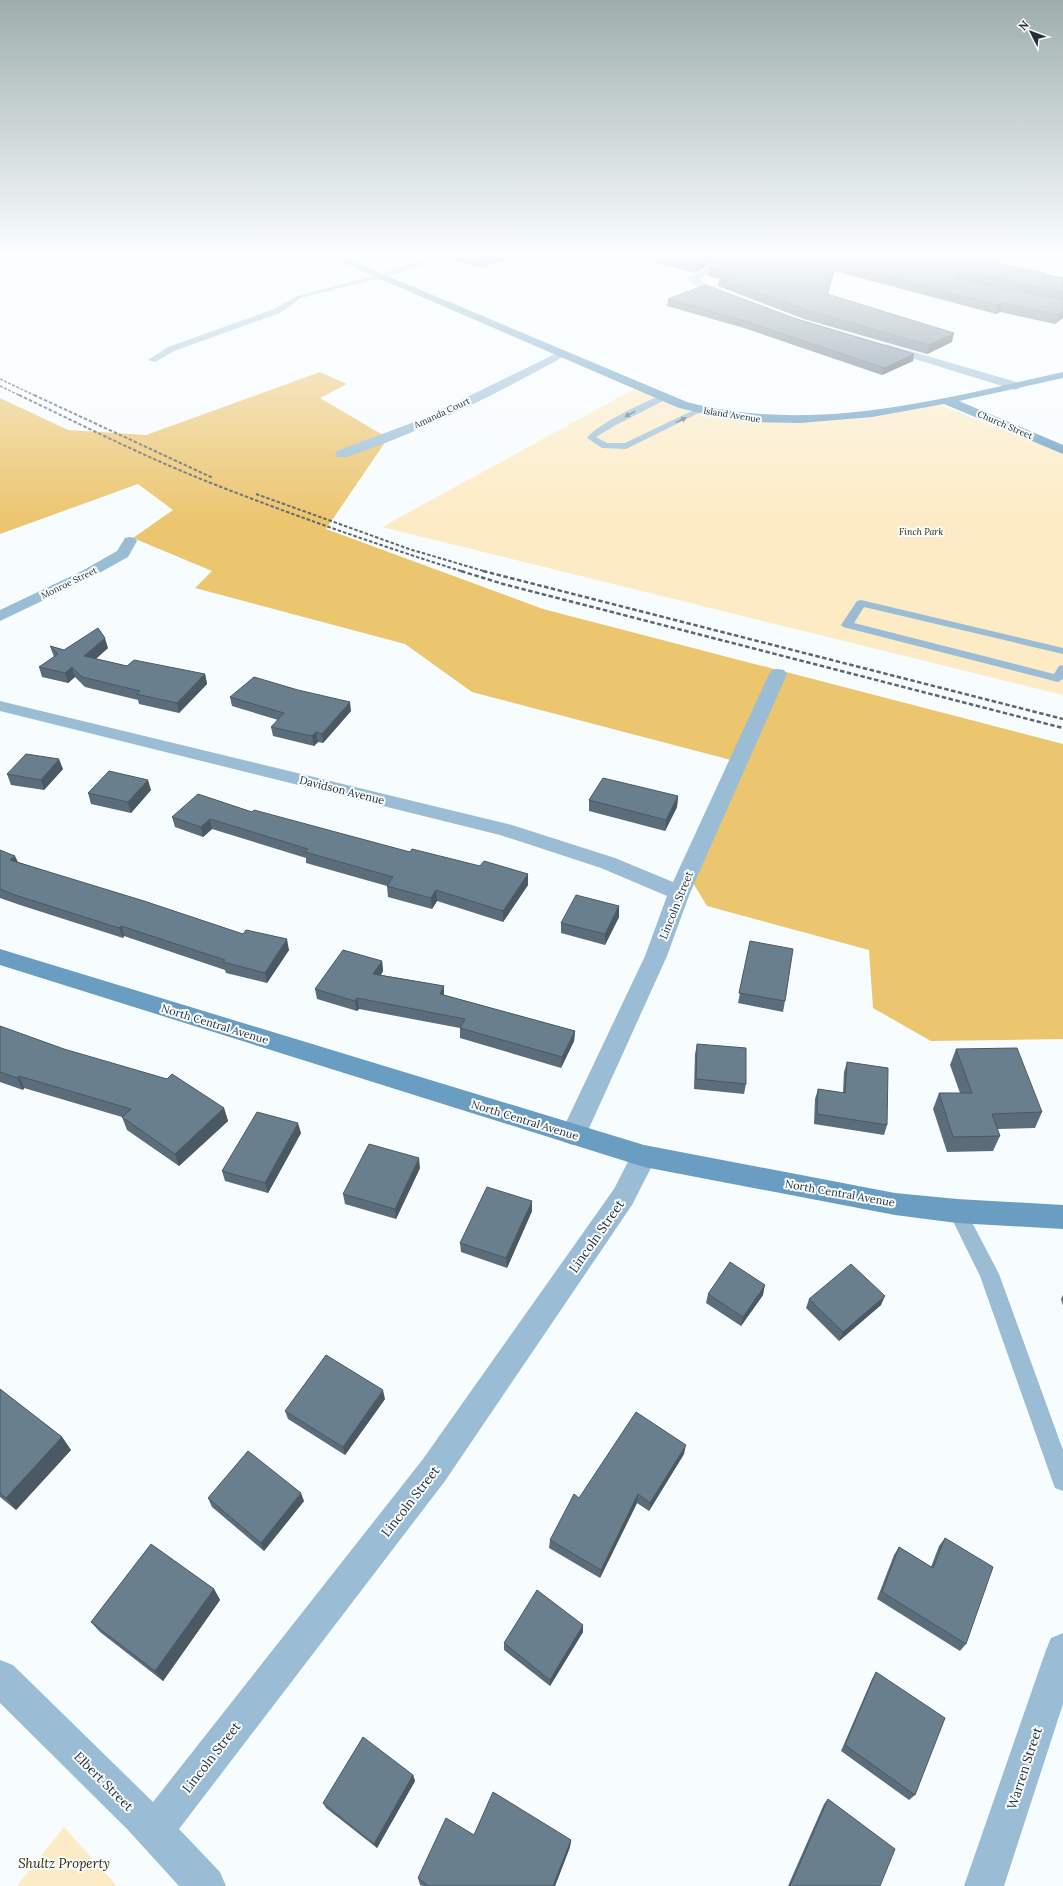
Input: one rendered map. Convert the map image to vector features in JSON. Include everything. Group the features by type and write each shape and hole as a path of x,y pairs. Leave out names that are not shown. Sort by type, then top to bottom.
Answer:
{"street":[{"name":"Island Avenue","path":"537,344 664,397 701,410 745,419 803,421 908,408 1063,375"},
{"path":"878,344 1016,386"},
{"name":"Amanda Court","path":"342,454 384,441 508,382 561,354"},
{"name":"Church Street","path":"946,401 1063,450"},
{"name":"Monroe Street","path":"0,616 87,574 123,554 130,541"},
{"name":"Lincoln Street","path":"573,1135 656,956 679,893 778,674"},
{"name":"Davidson Avenue","path":"0,706 505,830 608,863 679,893"},
{"name":"North Central Avenue","path":"0,958 644,1156 894,1204 957,1211 1063,1217"},
{"name":"Lincoln Street","path":"154,1831 434,1470 623,1197 644,1156"},
{"name":"Warren Street","path":"984,1886 1063,1650"},
{"name":"Elbert Street","path":"0,1678 154,1831 206,1886"}],"lane":[{"path":"152,360 171,349 186,344"},
{"path":"664,397 593,435 591,438 606,446 626,446 701,410"},
{"path":"1063,651 861,603 847,625 1058,678 1063,668"},
{"path":"957,1211 989,1274 1063,1480"}],"green space":[{"name":"Finch Park","path":"636,388 687,407 781,420 938,404 1063,453 1063,695 382,527"},
{"name":"Shultz Property","path":"64,1827 117,1886 17,1886"}],"shaded area":[{"path":"320,372 347,384 320,398 388,438 326,529 543,609 1063,744 1063,1039 931,1041 873,1008 869,950 707,906 684,868 731,760 472,692 405,644 195,588 212,571 133,538 173,510 138,484 0,534 0,398 68,430 146,435"}],"building":[{"path":"813,344 881,344 914,354 884,368"},
{"path":"98,628 105,638 84,656 127,666 134,660 205,674 177,703 136,694 140,691 82,677 72,667 65,673 39,667 58,654 50,646 64,650"},
{"path":"254,677 298,690 350,702 322,734 316,732 312,736 271,727 284,713 230,697"},
{"path":"26,754 59,759 41,780 7,774"},
{"path":"109,771 148,780 128,802 88,793"},
{"path":"603,778 678,796 666,820 589,800"},
{"path":"198,794 252,812 254,810 410,852 412,849 480,866 484,861 528,874 503,911 436,890 431,898 387,886 393,877 305,852 308,849 210,819 201,827 172,817"},
{"path":"0,850 15,856 10,860 144,901 243,934 246,930 287,939 265,973 223,962 225,960 121,926 119,928 0,889"},
{"path":"576,895 619,906 605,934 561,923"},
{"path":"750,941 793,949 785,1001 739,993"},
{"path":"343,950 382,961 373,974 444,986 440,994 575,1031 562,1057 460,1028 465,1019 357,998 355,1001 315,989"},
{"path":"0,1026 64,1049 167,1079 172,1074 224,1108 175,1154 122,1117 131,1109 19,1076 17,1078 0,1072"},
{"path":"697,1044 746,1048 746,1084 696,1079"},
{"path":"1017,1048 1042,1112 992,1114 1000,1136 953,1137 939,1093 972,1093 956,1049"},
{"path":"847,1062 888,1068 887,1125 817,1114 818,1089 845,1093"},
{"path":"257,1112 298,1123 265,1183 222,1171"},
{"path":"369,1144 419,1158 395,1209 343,1194"},
{"path":"487,1187 532,1201 506,1258 460,1243"},
{"path":"730,1262 765,1285 743,1317 708,1294"},
{"path":"851,1264 885,1296 843,1332 809,1299"},
{"path":"326,1355 383,1390 343,1447 285,1411"},
{"path":"0,1389 62,1437 6,1498 0,1493"},
{"path":"636,1412 686,1445 650,1503 638,1494 601,1570 550,1540 574,1494 579,1498"},
{"path":"248,1451 301,1493 261,1543 208,1498"},
{"path":"945,1538 993,1567 966,1644 882,1592 899,1547 933,1568"},
{"path":"151,1544 214,1589 155,1671 91,1622"},
{"path":"537,1590 583,1625 550,1680 504,1643"},
{"path":"876,1672 945,1718 915,1795 845,1745"},
{"path":"363,1737 413,1775 374,1844 323,1803"},
{"path":"493,1792 571,1840 553,1886 429,1886 418,1878 446,1818 474,1835"},
{"path":"828,1799 895,1849 880,1886 790,1886"}],"railway":[{"path":"0,379 36,396"},
{"path":"0,386 21,396"},
{"path":"19,395 141,453 216,485 340,531 464,572"},
{"path":"34,395 213,478"},
{"path":"256,494 409,549 487,572"},
{"path":"461,571 503,584 1063,728"},
{"path":"483,571 1063,719"}]}
